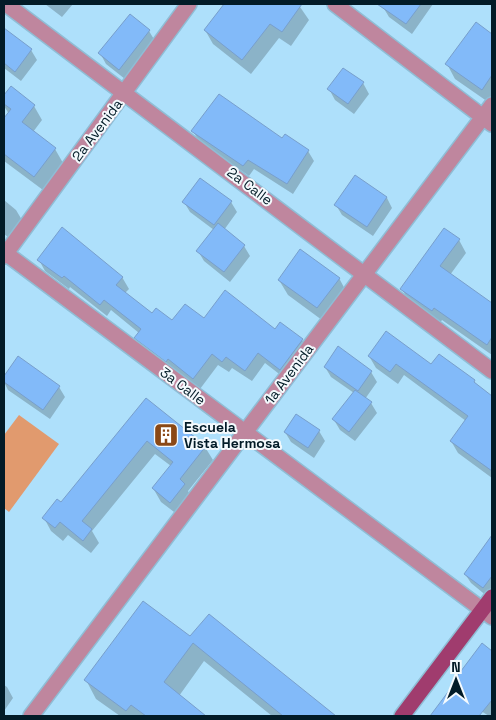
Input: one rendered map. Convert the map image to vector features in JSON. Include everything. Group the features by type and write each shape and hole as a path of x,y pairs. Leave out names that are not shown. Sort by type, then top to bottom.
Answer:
{"main road":[{"path":"402,716 487,613 492,597"}],"street":[{"name":"2a Calle","path":"6,4 365,273 492,371"},
{"name":"2a Avenida","path":"4,254 189,4"},
{"path":"335,4 488,121"},
{"name":"1a Avenida","path":"31,716 365,273 488,121 492,105"},
{"name":"3a Calle","path":"4,254 487,613"}],"shaded area":[{"path":"19,415 59,444 9,512 4,508 4,435"}],"building":[{"path":"224,4 302,4 282,32 270,24 242,60 204,30"},
{"path":"377,4 421,4 406,24"},
{"path":"130,14 150,30 119,70 98,53"},
{"path":"476,22 492,34 492,75 482,90 445,64"},
{"path":"4,28 32,49 15,72 4,63"},
{"path":"343,68 364,82 348,104 327,89"},
{"path":"11,86 35,105 22,122 56,148 34,177 4,154 4,118 11,109 4,104 4,95"},
{"path":"219,94 282,138 285,134 309,150 287,184 248,160 243,166 191,131"},
{"path":"355,175 387,197 367,227 334,205"},
{"path":"200,178 232,201 214,225 182,202"},
{"path":"218,223 245,245 224,272 196,251"},
{"path":"62,227 123,277 116,285 152,313 156,308 172,320 185,304 204,318 225,290 275,329 280,322 303,339 280,370 258,353 245,371 226,357 222,362 212,354 193,379 168,359 166,362 134,338 141,329 104,300 100,305 64,276 62,278 37,260"},
{"path":"444,228 460,239 440,266 492,303 492,337 487,345 434,308 432,311 400,289"},
{"path":"300,249 340,278 317,308 278,280"},
{"path":"386,331 431,364 439,354 475,380 474,382 492,396 492,471 450,441 468,416 396,364 390,372 368,356"},
{"path":"338,346 372,371 358,391 324,367"},
{"path":"18,356 60,386 43,410 4,382 4,376"},
{"path":"355,390 372,402 349,432 332,419"},
{"path":"146,398 206,446 180,479 185,484 170,503 152,488 173,462 147,441 82,521 92,529 83,541 60,522 55,528 42,518 57,499 61,502"},
{"path":"296,414 320,430 308,448 284,432"},
{"path":"492,535 492,576 483,588 464,574"},
{"path":"143,601 190,636 209,614 336,716 283,716 193,643 164,682 206,716 146,716 131,705 126,711 84,680"},
{"path":"482,643 492,651 492,700 479,716 430,716 454,684 452,683"}],"place":[{"name":"Escuela Vista Hermosa","path":"166,435"}]}
